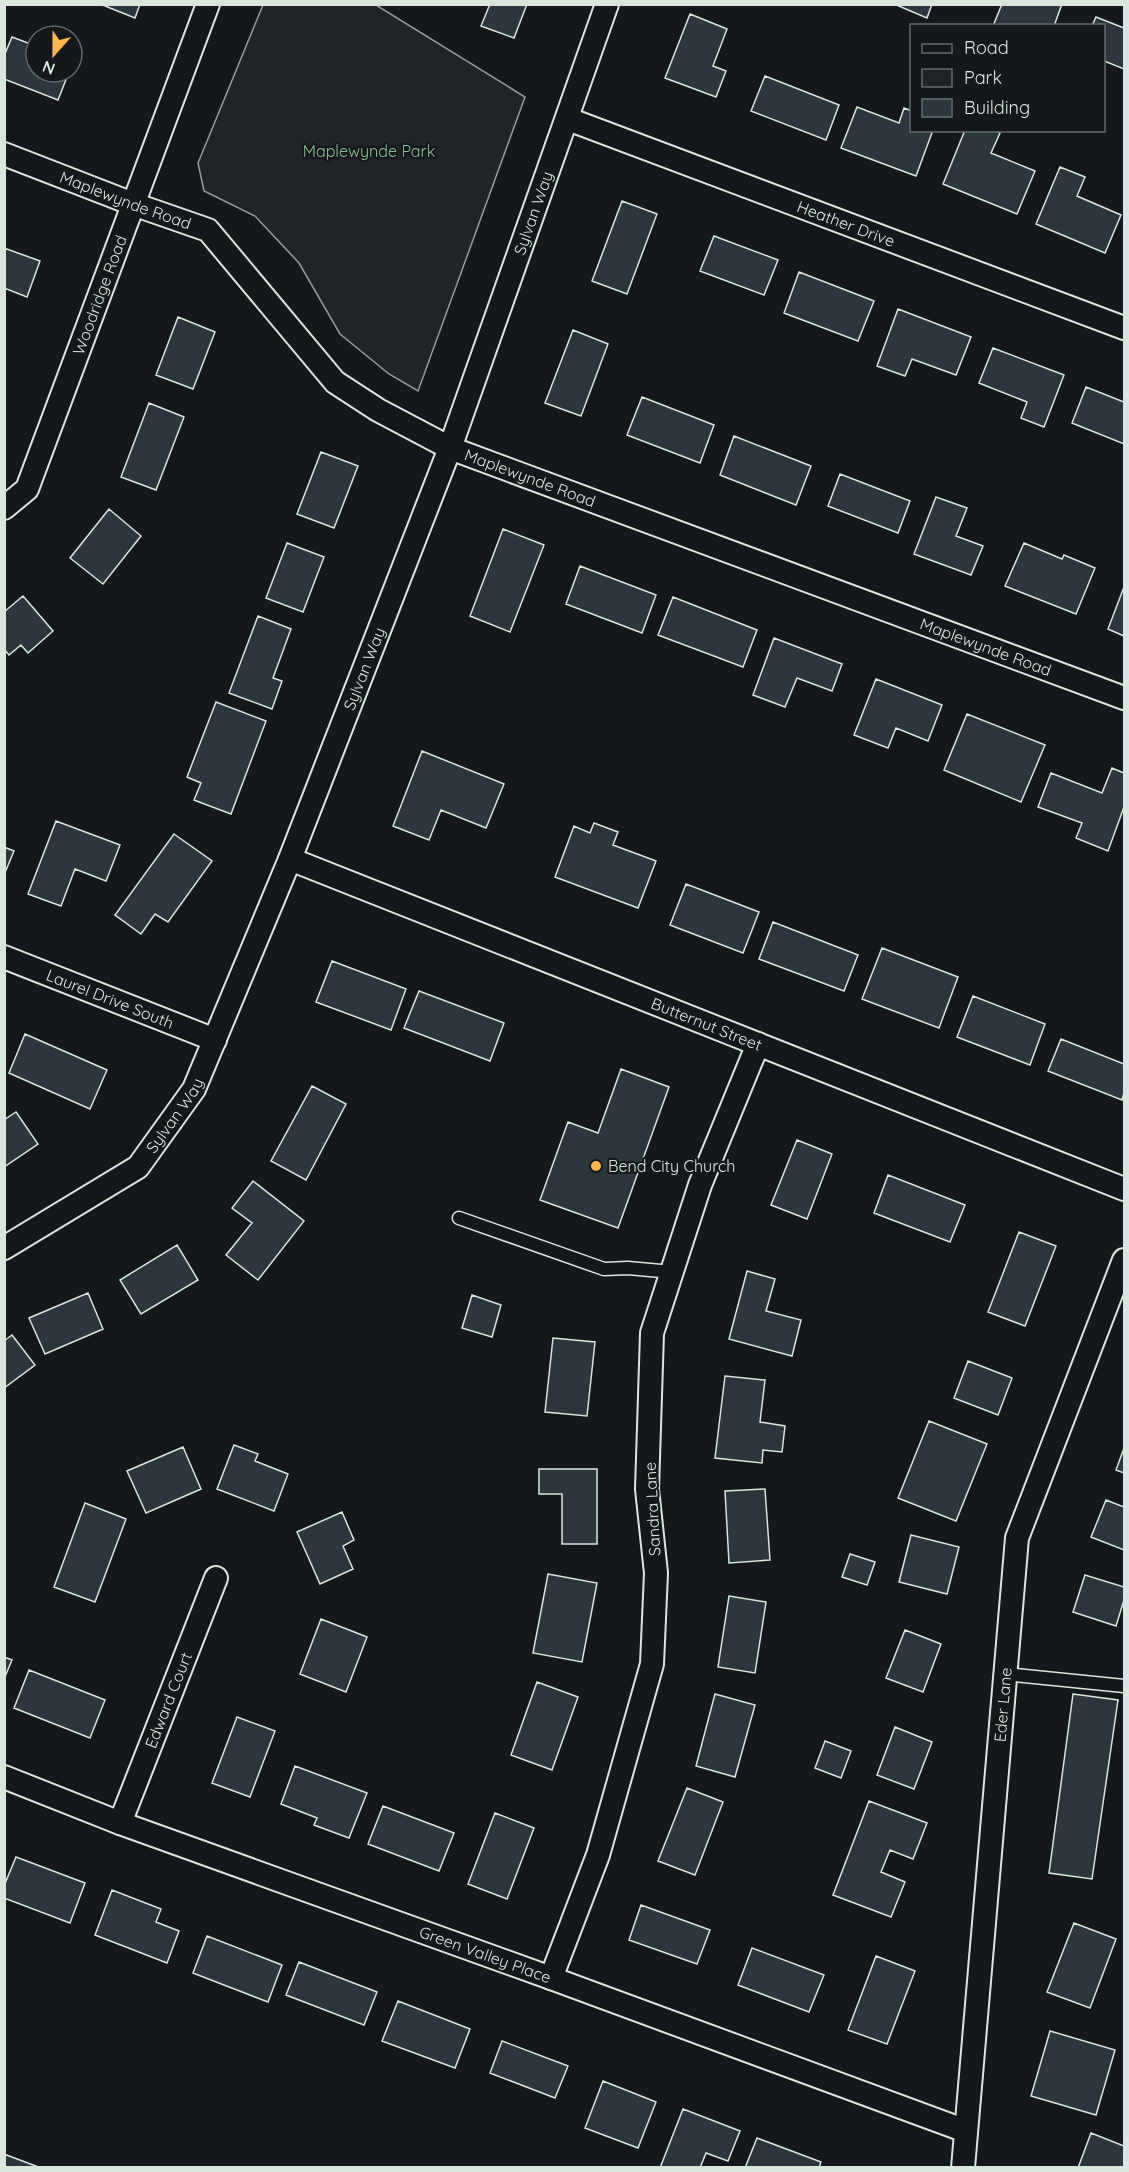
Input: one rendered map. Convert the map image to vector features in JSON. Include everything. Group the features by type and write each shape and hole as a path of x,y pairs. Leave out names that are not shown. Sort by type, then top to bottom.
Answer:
{"street":[{"name":"Woodridge Road","path":"4,508 27,489 208,4"},
{"name":"Sylvan Way","path":"4,1248 138,1167 194,1089 290,859 450,448 607,4"},
{"name":"Heather Drive","path":"568,119 1125,328"},
{"name":"Maplewynde Road","path":"4,154 133,204 208,230 335,382 378,410 450,448 1125,698"},
{"name":"Butternut Street","path":"290,859 1125,1189"},
{"name":"Laurel Drive South","path":"4,957 214,1040"},
{"name":"Sandra Lane","path":"551,1978 598,1855 652,1664 656,1573 648,1489 652,1334 700,1185 758,1044"},
{"name":"Eder Lane","path":"963,2168 1017,1538 1125,1260"},
{"name":"Edward Court","path":"120,1823 216,1578"},
{"name":"Green Valley Place","path":"4,1777 120,1823 966,2131"}],"lane":[{"path":"459,1218 604,1269 628,1268 672,1272"},
{"path":"1005,1674 1125,1686"}],"green space":[{"name":"Maplewynde Park","path":"263,5 376,5 525,97 418,391 389,374 340,334 299,263 255,216 204,191 198,163"}],"building":[{"path":"100,4 140,4 135,18"},
{"path":"490,4 527,4 514,38 481,26"},
{"path":"894,4 932,4 927,18"},
{"path":"1002,4 1062,4 1055,24 994,24"},
{"path":"690,14 727,29 713,66 726,71 716,97 665,78"},
{"path":"1096,17 1124,28 1124,69 1105,61 1105,24 1093,24"},
{"path":"12,37 24,42 24,84 64,84 58,100 4,79 4,56"},
{"path":"765,76 839,105 826,140 751,111"},
{"path":"857,107 899,123 904,108 910,110 910,132 932,132 916,176 841,148"},
{"path":"964,132 998,132 1000,133 991,153 1035,171 1017,214 943,184"},
{"path":"1060,167 1085,177 1077,196 1121,215 1105,253 1036,224"},
{"path":"622,201 657,214 627,294 592,281"},
{"path":"714,236 778,260 764,295 700,271"},
{"path":"4,248 40,261 27,297 4,288"},
{"path":"799,272 874,301 858,341 784,313"},
{"path":"898,309 971,337 956,375 912,359 905,376 877,366"},
{"path":"178,317 215,332 193,389 156,375"},
{"path":"573,330 608,344 581,416 545,403"},
{"path":"993,348 1064,375 1044,427 1021,418 1027,402 979,383"},
{"path":"1086,387 1124,402 1124,444 1072,423"},
{"path":"642,397 714,425 700,463 627,435"},
{"path":"149,403 184,417 156,490 121,477"},
{"path":"734,436 811,466 796,505 720,475"},
{"path":"321,452 358,466 334,528 297,514"},
{"path":"840,474 910,501 898,533 828,506"},
{"path":"936,497 967,508 956,536 983,546 971,575 914,554"},
{"path":"109,509 141,536 103,584 70,558"},
{"path":"503,529 544,545 510,632 470,616"},
{"path":"287,543 324,557 303,612 266,598"},
{"path":"1024,543 1062,559 1064,555 1095,568 1076,614 1005,586"},
{"path":"580,566 656,595 642,633 566,604"},
{"path":"1124,587 1124,636 1108,629"},
{"path":"23,596 53,631 28,653 21,645 9,655 4,649 4,612"},
{"path":"673,597 757,630 743,667 658,635"},
{"path":"258,616 291,629 273,678 282,681 272,709 229,693"},
{"path":"774,638 842,664 832,691 797,678 785,707 753,695"},
{"path":"876,679 942,705 928,741 896,728 888,748 854,735"},
{"path":"216,702 266,721 231,814 194,800 201,783 187,777"},
{"path":"967,714 1045,745 1021,802 944,770"},
{"path":"422,751 504,784 486,828 441,810 429,840 393,826"},
{"path":"1112,768 1124,773 1124,807 1108,851 1076,838 1082,823 1038,807 1051,773 1102,793"},
{"path":"56,821 120,845 106,881 75,869 61,906 28,894"},
{"path":"594,823 618,832 613,845 656,861 638,908 555,877 574,826 590,833"},
{"path":"174,834 212,861 168,922 155,914 141,934 115,915"},
{"path":"4,847 14,851 4,875"},
{"path":"686,884 759,912 743,953 670,925"},
{"path":"773,922 858,955 844,991 759,959"},
{"path":"882,948 958,977 939,1028 862,999"},
{"path":"332,961 406,989 391,1030 316,1002"},
{"path":"419,991 504,1023 490,1061 404,1028"},
{"path":"973,996 1045,1024 1030,1065 957,1037"},
{"path":"25,1034 107,1070 90,1109 9,1073"},
{"path":"1061,1039 1124,1064 1122,1100 1048,1071"},
{"name":"Bend City Church","path":"621,1069 669,1087 618,1228 540,1200 568,1122 598,1133"},
{"path":"312,1086 346,1104 306,1180 271,1161"},
{"path":"16,1112 38,1144 4,1167 4,1120"},
{"path":"797,1140 832,1154 807,1219 771,1205"},
{"path":"888,1175 965,1205 950,1242 874,1213"},
{"path":"253,1181 304,1221 258,1280 226,1255 252,1223 232,1208"},
{"path":"1019,1232 1056,1246 1025,1326 988,1312"},
{"path":"177,1245 198,1280 141,1314 120,1280"},
{"path":"747,1271 775,1279 766,1311 801,1320 792,1356 729,1339"},
{"path":"88,1293 103,1329 45,1354 29,1318"},
{"path":"472,1295 501,1305 492,1337 462,1328"},
{"path":"12,1335 35,1365 4,1388 4,1341"},
{"path":"553,1338 595,1342 587,1416 545,1412"},
{"path":"968,1361 1012,1378 998,1415 954,1398"},
{"path":"725,1376 765,1380 760,1422 785,1426 782,1452 763,1450 762,1463 715,1458"},
{"path":"929,1421 987,1444 956,1521 898,1498"},
{"path":"234,1445 258,1454 255,1461 288,1474 274,1511 217,1489"},
{"path":"183,1447 201,1489 146,1513 127,1471"},
{"path":"1124,1448 1124,1473 1116,1470"},
{"path":"539,1469 597,1469 597,1544 562,1544 562,1494 539,1494"},
{"path":"765,1489 770,1560 729,1563 725,1491"},
{"path":"1106,1500 1124,1507 1124,1550 1091,1537"},
{"path":"85,1503 126,1519 95,1602 54,1587"},
{"path":"342,1512 354,1540 343,1546 353,1569 320,1584 297,1532"},
{"path":"911,1535 959,1547 947,1594 899,1582"},
{"path":"850,1554 875,1562 867,1585 842,1577"},
{"path":"548,1574 597,1583 582,1662 533,1653"},
{"path":"1085,1575 1124,1587 1124,1600 1116,1626 1073,1612"},
{"path":"729,1596 766,1602 755,1673 718,1667"},
{"path":"321,1619 367,1637 346,1692 300,1674"},
{"path":"905,1630 941,1644 923,1692 886,1678"},
{"path":"4,1657 12,1660 4,1679"},
{"path":"29,1670 105,1700 90,1738 14,1708"},
{"path":"537,1682 578,1697 552,1770 511,1755"},
{"path":"715,1694 755,1705 735,1777 696,1766"},
{"path":"1073,1694 1118,1700 1092,1879 1049,1873"},
{"path":"237,1717 275,1731 250,1797 212,1783"},
{"path":"895,1727 932,1742 914,1789 877,1775"},
{"path":"825,1741 851,1751 841,1778 815,1768"},
{"path":"295,1766 367,1793 349,1838 314,1825 317,1818 281,1804"},
{"path":"687,1788 723,1802 695,1875 658,1861"},
{"path":"869,1801 927,1823 913,1859 890,1850 881,1872 905,1882 891,1917 833,1895"},
{"path":"383,1806 454,1833 439,1871 368,1844"},
{"path":"495,1813 534,1828 507,1899 468,1884"},
{"path":"16,1857 85,1883 70,1923 4,1898 4,1886"},
{"path":"112,1890 161,1909 156,1922 179,1931 167,1963 95,1935"},
{"path":"641,1905 710,1930 697,1964 629,1940"},
{"path":"1074,1923 1116,1939 1090,2008 1047,1992"},
{"path":"207,1936 282,1965 268,2002 193,1973"},
{"path":"752,1948 824,1975 809,2012 738,1985"},
{"path":"876,1956 915,1971 887,2044 848,2030"},
{"path":"299,1962 377,1992 364,2025 286,1995"},
{"path":"398,2001 470,2029 455,2068 382,2041"},
{"path":"1050,2031 1115,2050 1096,2115 1031,2096"},
{"path":"502,2041 568,2066 555,2098 490,2073"},
{"path":"603,2081 656,2102 638,2148 585,2128"},
{"path":"683,2109 740,2131 728,2161 706,2153 700,2168 660,2168"},
{"path":"1091,2133 1124,2146 1124,2168 1078,2168"},
{"path":"757,2138 821,2162 819,2168 745,2168"},
{"path":"4,2154 41,2168 4,2168"}],"place":[{"name":"Bend City Church","path":"596,1166"}]}
